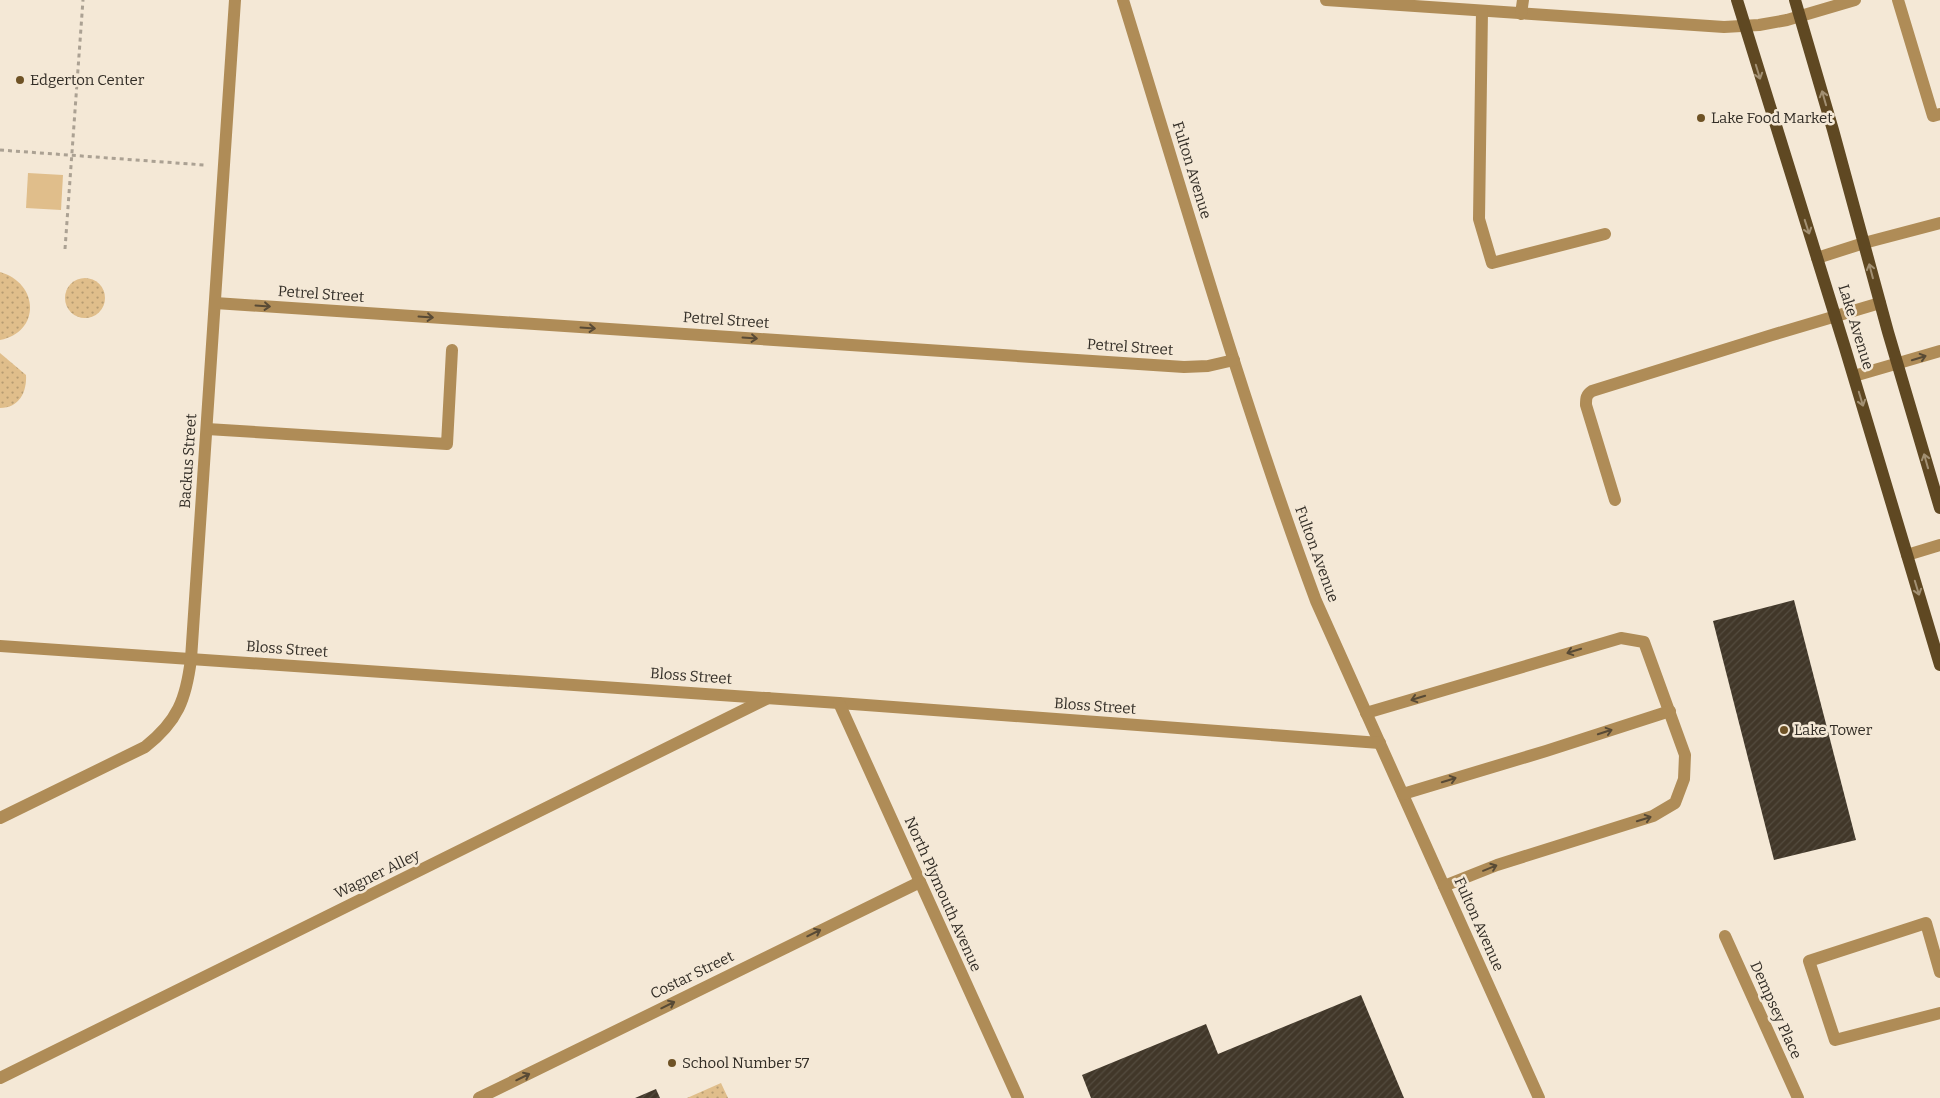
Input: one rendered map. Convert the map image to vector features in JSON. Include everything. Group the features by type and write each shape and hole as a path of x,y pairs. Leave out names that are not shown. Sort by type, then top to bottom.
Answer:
{"main road":[{"name":"Lake Avenue","path":"1737,0 1836,317 1940,665"},
{"name":"Lake Avenue","path":"1795,0 1940,508"}],"street":[{"name":"Backus Street","path":"0,818 145,747 159,736 179,709 189,675 224,166 231,0"},
{"name":"Fulton Avenue","path":"1123,0 1234,360 1290,530 1316,601 1539,1098"},
{"path":"1326,0 1701,26 1744,26 1774,23 1855,0"},
{"path":"1521,14 1523,0"},
{"path":"1898,0 1933,116 1940,114"},
{"path":"1482,11 1479,219 1492,263 1605,234"},
{"path":"1817,258 1864,243 1940,223"},
{"name":"Petrel Street","path":"215,303 1184,366 1214,365 1234,360"},
{"path":"1615,500 1586,405 1586,398 1592,391 1880,303"},
{"path":"207,429 447,444 452,350"},
{"path":"1854,376 1940,351"},
{"path":"1907,555 1940,545"},
{"path":"1366,713 1620,638 1644,642 1685,755 1684,780 1675,803 1653,816 1498,865 1444,886"},
{"name":"Bloss Street","path":"0,646 768,698 1380,743"},
{"name":"Wagner Alley","path":"0,1078 768,698"},
{"name":"North Plymouth Avenue","path":"839,703 1018,1098"},
{"path":"1403,794 1670,711"},
{"name":"Costar Street","path":"479,1098 920,882"},
{"path":"1940,972 1926,923 1809,962 1835,1040 1940,1013"},
{"name":"Dempsey Place","path":"1725,936 1798,1098"}],"path":[{"path":"65,249 84,0"},
{"path":"0,150 224,166"}],"shaded area":[{"path":"28,173 63,175 61,210 26,208"},
{"path":"0,272 13,278 22,286 28,296 30,307 28,318 23,328 13,335 0,340"},
{"path":"89,278 96,281 102,287 105,298 104,306 96,315 89,318 81,318 74,315 66,306 65,294 68,287 77,279"},
{"path":"0,353 26,375 26,381 23,393 17,402 0,408"},
{"path":"721,1083 728,1098 687,1098"}],"building":[{"name":"Lake Tower","path":"1794,600 1856,840 1774,860 1713,621"},
{"path":"1361,995 1404,1098 1091,1098 1082,1075 1206,1024 1218,1054"},
{"path":"656,1089 660,1098 635,1098"}],"place":[{"name":"Edgerton Center","path":"20,80"},
{"name":"Lake Food Market","path":"1701,118"},
{"name":"Lake Tower","path":"1784,730"},
{"name":"School Number 57","path":"672,1063"}]}
